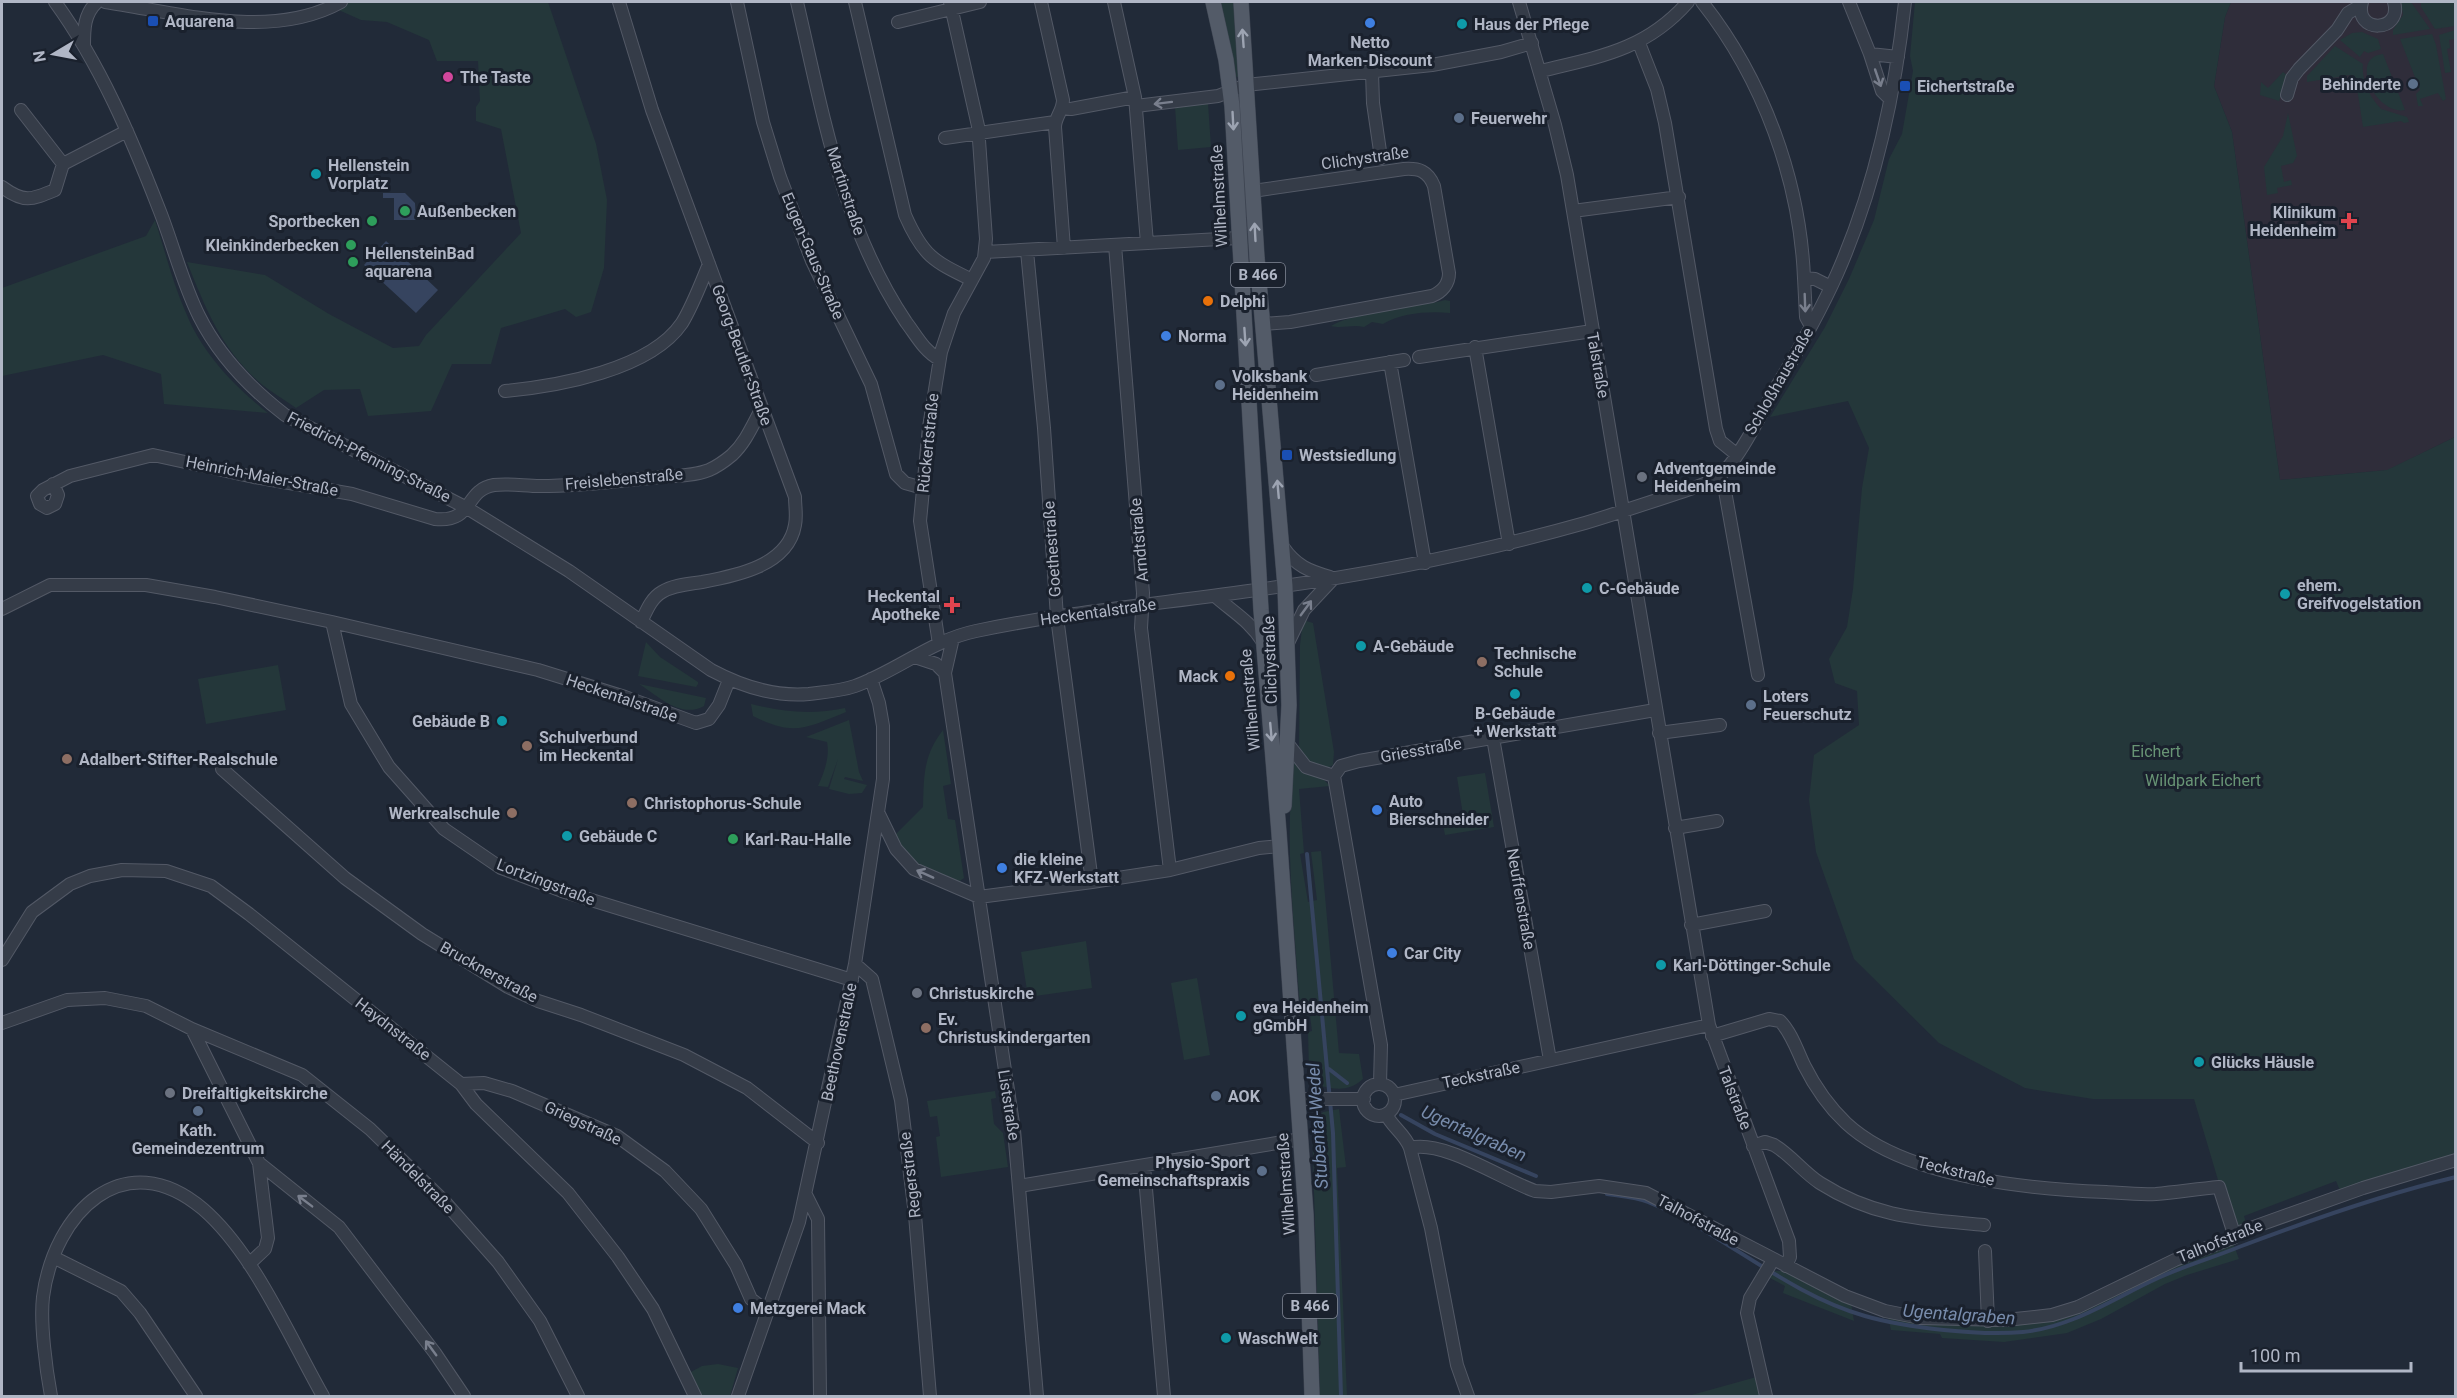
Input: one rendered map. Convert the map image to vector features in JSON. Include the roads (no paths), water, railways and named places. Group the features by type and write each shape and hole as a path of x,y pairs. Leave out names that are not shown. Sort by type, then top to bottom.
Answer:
{"main road":[{"name":"Wilhelmstraße","path":"1213,2 1231,91 1263,643 1280,839 1301,1139 1309,1272 1312,1396"},
{"name":"Clichystraße","path":"1241,2 1262,324 1286,586 1288,744 1280,839"}],"street":[{"name":"Friedrich-Pfenning-Straße","path":"55,2 84,47 127,131 199,316 219,349 262,398 285,415 467,508 568,571 705,666 729,680"},
{"path":"84,47 84,27 88,13 97,2"},
{"path":"105,2 213,19 261,23 304,18 341,2"},
{"path":"166,2 213,19"},
{"name":"Georg-Beutler-Straße","path":"619,2 652,110 795,497 795,526 784,548 770,560 741,575 683,585 661,592 652,601 641,622"},
{"name":"Eugen-Gaus-Straße","path":"736,2 763,122 796,224 871,384 896,474 904,483 923,488"},
{"name":"Martinstraße","path":"797,2 836,165 861,241 900,313 926,350 939,359"},
{"path":"855,2 905,215 916,240 932,259 972,280"},
{"path":"898,22 951,5 980,2"},
{"path":"1041,2 1062,96 1062,108 1055,122 1064,248"},
{"path":"1114,2 1135,102 1147,243"},
{"name":"Talstraße","path":"1519,2 1540,71 1574,211 1592,331 1710,1030 1789,1241 1791,1252 1786,1266"},
{"path":"1540,71 1617,52 1639,43 1659,30 1688,2"},
{"path":"1702,2 1737,52 1769,120 1787,173 1797,216 1804,278 1805,312 1811,326"},
{"path":"1849,2 1882,91 1890,99"},
{"name":"Schloßhaustraße","path":"1719,477 1736,454 1811,326 1831,287 1868,189 1890,99 1905,2"},
{"path":"2287,95 2292,78 2337,30 2348,13 2361,4 2363,19 2372,25 2386,24 2395,13 2394,2"},
{"path":"951,5 979,132 986,234 985,252 1238,238"},
{"path":"2337,30 2363,19"},
{"path":"1062,108 1212,97 1246,85 1476,58 1532,43"},
{"path":"1639,43 1660,102 1678,196 1716,429 1720,441 1736,454"},
{"path":"1870,54 1898,57"},
{"path":"1372,72 1373,103 1382,158"},
{"path":"21,110 63,164"},
{"path":"945,138 1055,122"},
{"path":"2,187 17,197 32,200 55,190 63,164 127,131"},
{"name":"Clichystraße","path":"1253,191 1404,169 1424,171 1434,186 1449,273 1446,285 1432,296 1290,322 1262,324"},
{"path":"1574,211 1678,196"},
{"name":"Arndtstraße","path":"1115,245 1144,605 1141,622 1170,870"},
{"name":"Goethestraße","path":"1028,251 1044,428 1057,617 1092,882"},
{"name":"Rückertstraße","path":"939,644 920,521 923,488 939,359 954,313 985,252"},
{"path":"505,391 526,389 609,370 643,357 662,344 681,324 709,264"},
{"path":"1804,278 1815,279 1831,287"},
{"path":"1419,357 1592,331"},
{"path":"1476,347 1509,544"},
{"path":"1316,375 1404,360"},
{"path":"1390,362 1425,563"},
{"name":"Freislebenstraße","path":"467,508 474,496 484,488 497,485 570,485 681,475 709,470 732,455 747,438 762,408"},
{"name":"Heinrich-Maier-Straße","path":"53,484 87,470 126,463 153,455 254,477 352,494 435,519 455,518 467,508"},
{"path":"1260,590 1425,563 1509,544 1623,512 1719,477 1725,491 1758,675"},
{"path":"1283,548 1307,571 1334,578"},
{"path":"1288,644 1304,610 1334,578"},
{"name":"Heckentalstraße","path":"2,609 50,585 139,584 215,597 332,622 538,670 625,697 696,723 709,719 719,705 729,680 772,692 804,694 842,689 871,679 953,638 994,627 1260,590"},
{"path":"1215,596 1231,611 1248,621 1263,643"},
{"name":"Lortzingstraße","path":"332,622 351,704 389,767 444,829 501,868 562,891 852,980"},
{"name":"Liststraße","path":"953,638 945,673 1014,1130 1037,1396"},
{"path":"915,657 936,664 945,673"},
{"name":"Beethovenstraße","path":"738,1396 806,1195 855,964 883,779 883,726 879,703 871,679"},
{"name":"Griesstraße","path":"1335,776 1338,768 1345,764 1655,710"},
{"path":"1659,733 1720,725"},
{"name":"Neuffenstraße","path":"1493,738 1550,1060"},
{"path":"1288,744 1306,767 1335,776 1381,1045 1380,1084"},
{"name":"Brucknerstraße","path":"222,769 345,879 422,934 508,987 538,1001 684,1055 747,1088 818,1143"},
{"path":"878,812 896,849 914,869 979,897 1170,870 1259,848 1280,839"},
{"path":"1675,828 1717,821"},
{"name":"Haydnstraße","path":"2,960 32,912 70,884 90,876 123,870 166,872 211,886 461,1084 476,1104 568,1193 618,1257 653,1310 695,1396"},
{"path":"1691,925 1765,911"},
{"name":"Regerstraße","path":"855,964 872,980 901,1100 915,1215 930,1396"},
{"name":"Händelstraße","path":"2,1023 67,1000 105,998 146,1006 192,1029 302,1076 370,1129 444,1201 498,1262 540,1321 578,1396"},
{"name":"Teckstraße","path":"1394,1095 1550,1060 1769,1019 1780,1021 1813,1083 1830,1107 1857,1132 1898,1154 1984,1180 2041,1187 2154,1194 2219,1186 2235,1234"},
{"path":"192,1029 259,1163 268,1238 265,1249 249,1264"},
{"name":"Griegstraße","path":"461,1084 484,1083 512,1091 617,1136 665,1171 701,1209 736,1265 751,1299 768,1312"},
{"path":"1380,1084 1390,1088 1394,1095 1394,1106 1386,1114 1373,1114 1366,1108 1364,1099 1368,1088 1380,1084"},
{"path":"1298,1099 1364,1099"},
{"path":"1386,1114 1410,1148 1431,1228 1457,1365 1468,1396"},
{"path":"1019,1186 1301,1139"},
{"path":"1753,1146 1765,1142 1774,1145 1819,1182 1867,1207 1908,1218 1984,1225"},
{"name":"Talhofstraße","path":"1410,1148 1422,1146 1440,1150 1535,1191 1551,1192 1599,1186 1646,1193 1675,1206 1768,1267 1786,1266 1845,1296 1892,1314 1920,1318 1988,1321 2029,1319 2069,1310 2175,1260 2233,1238 2235,1234 2352,1191 2456,1160"},
{"path":"259,1163 339,1227 435,1353 464,1396"},
{"path":"1144,1166 1164,1396"},
{"path":"51,1396 46,1370 43,1297 53,1257 69,1223 88,1201 113,1186 133,1182 156,1185 178,1192 203,1209 249,1264 323,1396"},
{"path":"806,1195 818,1219 820,1396"},
{"path":"1985,1251 1988,1321"},
{"path":"53,1257 121,1291 140,1313 196,1396"},
{"path":"1766,1396 1747,1313 1748,1303 1768,1267"}],"water":[{"name":"Außenbecken","path":"383,193 405,193 415,203 416,220 394,220 394,198 383,198"},
{"path":"386,241 438,290 416,313 364,265"}],"waterway":[{"name":"Stubental-Wedel","path":"1307,854 1333,1133 1341,1396"},
{"name":"Ugentalgraben","path":"1329,1069 1347,1083"},
{"name":"Ugentalgraben","path":"1401,1115 1435,1134 1536,1176"},
{"name":"Ugentalgraben","path":"1607,1194 1643,1200 1676,1215 1781,1278 1836,1306 1865,1316 1901,1324 1944,1330 2006,1333 2041,1329 2059,1324 2093,1311 2168,1274 2266,1237 2373,1200 2456,1177"}],"place":[{"name":"Aquarena","path":"153,21"},
{"name":"Netto Marken-Discount","path":"1370,23"},
{"name":"Haus der Pflege","path":"1462,24"},
{"name":"The Taste","path":"448,77"},
{"name":"Behinderte","path":"2413,84"},
{"name":"Eichertstraße","path":"1905,86"},
{"name":"Feuerwehr","path":"1459,118"},
{"name":"Hellenstein Vorplatz","path":"316,174"},
{"name":"Außenbecken","path":"405,211"},
{"name":"Sportbecken","path":"372,221"},
{"name":"Klinikum Heidenheim","path":"2349,221"},
{"name":"Kleinkinderbecken","path":"351,245"},
{"name":"HellensteinBad aquarena","path":"353,262"},
{"name":"Delphi","path":"1208,301"},
{"name":"Norma","path":"1166,336"},
{"name":"Volksbank Heidenheim","path":"1220,385"},
{"name":"Westsiedlung","path":"1287,455"},
{"name":"Adventgemeinde Heidenheim","path":"1642,477"},
{"name":"C-Gebäude","path":"1587,588"},
{"name":"ehem. Greifvogelstation","path":"2285,594"},
{"name":"Heckental Apotheke","path":"952,605"},
{"name":"A-Gebäude","path":"1361,646"},
{"name":"Technische Schule","path":"1482,662"},
{"name":"Mack","path":"1230,676"},
{"name":"B-Gebäude + Werkstatt","path":"1515,694"},
{"name":"Loters Feuerschutz","path":"1751,705"},
{"name":"Gebäude B","path":"502,721"},
{"name":"Schulverbund im Heckental","path":"527,746"},
{"name":"Adalbert-Stifter-Realschule","path":"67,759"},
{"name":"Christophorus-Schule","path":"632,803"},
{"name":"Auto Bierschneider","path":"1377,810"},
{"name":"Werkrealschule","path":"512,813"},
{"name":"Gebäude C","path":"567,836"},
{"name":"Karl-Rau-Halle","path":"733,839"},
{"name":"die kleine KFZ-Werkstatt","path":"1002,868"},
{"name":"Car City","path":"1392,953"},
{"name":"Karl-Döttinger-Schule","path":"1661,965"},
{"name":"Christuskirche","path":"917,993"},
{"name":"eva Heidenheim gGmbH","path":"1241,1016"},
{"name":"Ev. Christuskindergarten","path":"926,1028"},
{"name":"Glücks Häusle","path":"2199,1062"},
{"name":"Dreifaltigkeitskirche","path":"170,1093"},
{"name":"AOK","path":"1216,1096"},
{"name":"Kath. Gemeindezentrum","path":"198,1111"},
{"name":"Physio-Sport Gemeinschaftspraxis","path":"1262,1171"},
{"name":"Metzgerei Mack","path":"738,1308"},
{"name":"WaschWelt","path":"1226,1338"}],"park label":[{"name":"Eichert","path":"2156,751"},
{"name":"Wildpark Eichert","path":"2203,780"}]}
